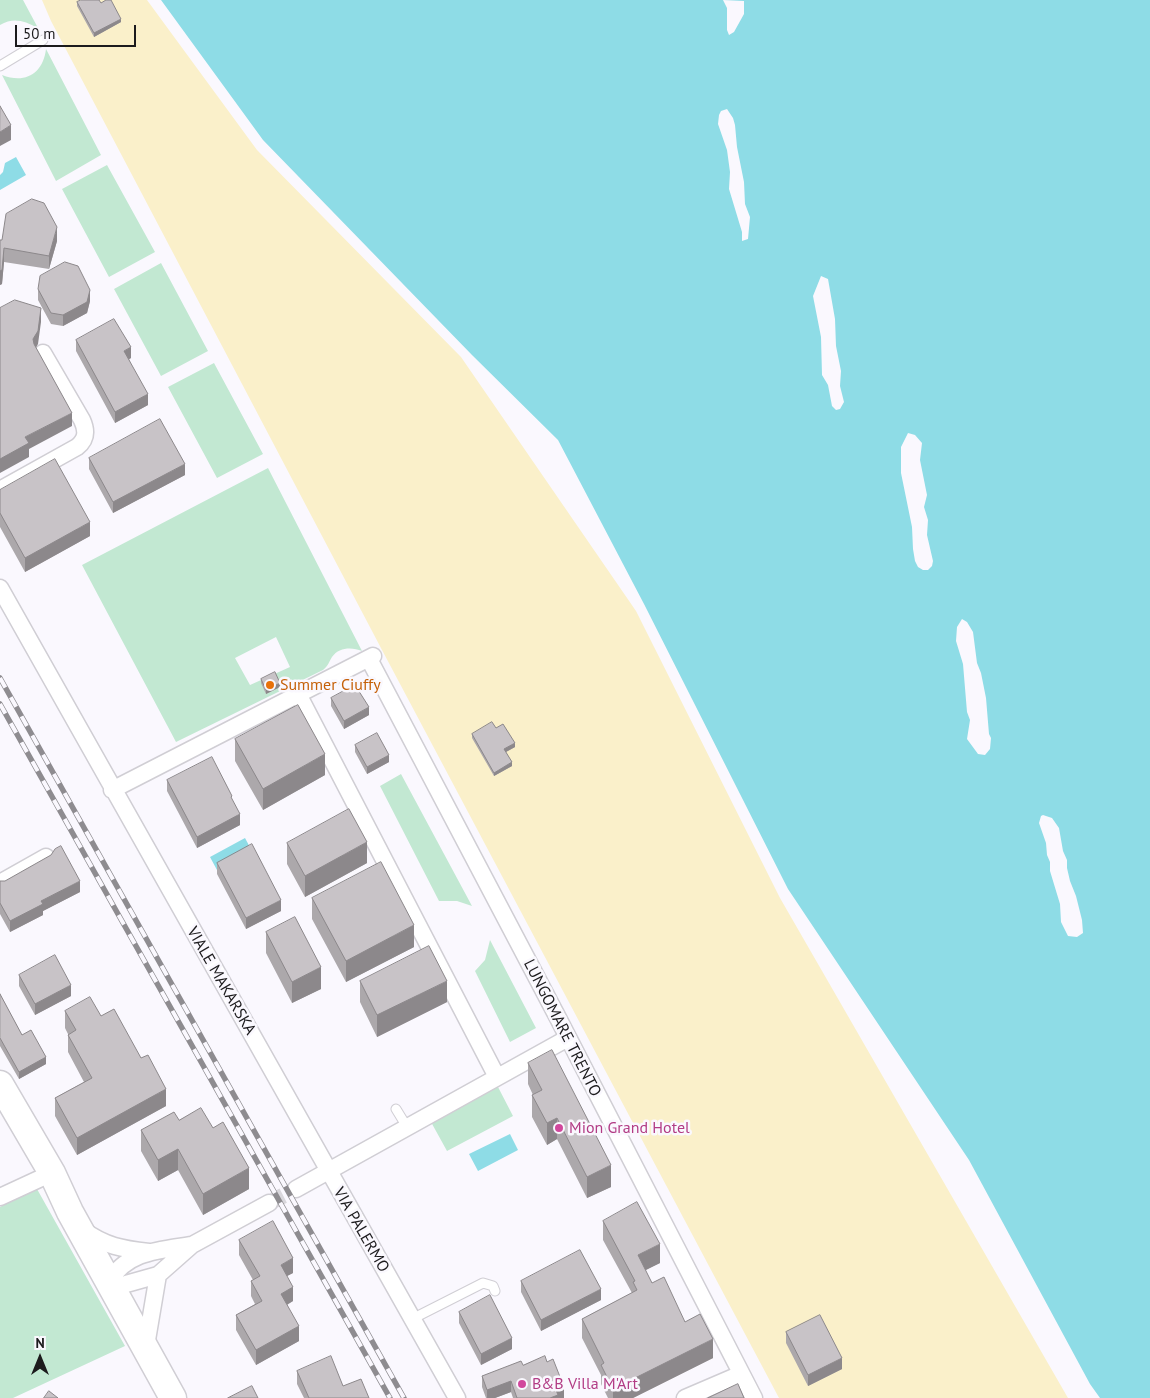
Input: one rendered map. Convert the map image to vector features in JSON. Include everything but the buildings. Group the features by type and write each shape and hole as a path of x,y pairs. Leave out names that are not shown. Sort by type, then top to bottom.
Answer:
{"main road":[{"path":"0,1084 52,1173 78,1225 173,1398"}],"street":[{"path":"0,490 77,447 86,436 82,420 43,353"},
{"name":"VIALE MAKARSKA","path":"0,588 328,1172"},
{"name":"LUNGOMARE TRENTO","path":"298,694 371,657 754,1398"},
{"path":"112,790 298,694 498,1077"},
{"path":"0,883 46,857"},
{"path":"328,1172 568,1038"},
{"name":"VIA PALERMO","path":"296,1189 328,1172 457,1398"},
{"path":"0,1196 52,1173"},
{"path":"149,1252 122,1265 109,1282 126,1284 158,1275 192,1245 270,1203"},
{"path":"78,1225 97,1240 125,1249 149,1252 192,1245"},
{"path":"146,1346 158,1275"},
{"path":"685,1398 741,1374"}],"lane":[{"path":"0,66 43,40"},
{"path":"396,1109 407,1127"},
{"path":"412,1319 483,1283 493,1286 496,1291"}],"green space":[{"path":"0,0 23,0 38,28 19,21 10,21 0,25"},
{"path":"46,49 101,155 56,181 2,75 18,78 31,75 41,65"},
{"path":"107,165 155,252 109,277 62,189"},
{"path":"161,263 208,351 161,376 114,289"},
{"path":"214,363 263,454 217,478 168,387"},
{"path":"268,468 362,651 350,649 338,651 323,670 176,742 82,565","holes":["276,637 290,667 250,685 235,658"]},
{"path":"401,774 472,906 457,901 439,901 380,786"},
{"path":"490,940 536,1028 510,1042 475,971 485,960"},
{"path":"498,1087 513,1116 447,1151 431,1122"},
{"path":"37,1189 125,1346 13,1398 0,1398 0,1207"}],"sand":[{"path":"42,0 147,0 257,150 461,357 636,611 780,898 1068,1398 779,1398 382,650 51,21"}],"water":[{"path":"161,0 1150,0 1150,1398 1100,1398 1090,1384 969,1160 788,889 644,604 558,440 472,355 263,140"},
{"path":"16,157 26,175 0,190 0,175 3,172 5,163"},
{"path":"245,838 252,851 217,870 210,857"},
{"path":"510,1134 518,1150 478,1171 469,1154"}],"pier":[{"path":"723,0 744,1 744,14 734,32 729,35 727,30 727,8"},
{"path":"727,109 735,125 744,182 745,204 750,217 748,239 742,241 742,232 729,189 730,172 727,150 718,124 721,111"},
{"path":"821,276 828,279 841,371 840,386 844,402 840,409 836,410 832,406 828,385 822,375 821,337 813,296"},
{"path":"908,433 915,435 922,443 920,460 927,495 924,507 928,520 927,535 933,561 932,566 928,570 918,567 915,561 912,527 901,473 901,447"},
{"path":"962,619 967,622 973,632 977,663 986,698 991,738 990,749 985,755 978,754 967,739 970,720 967,712 963,664 956,641 957,627"},
{"path":"1043,815 1052,818 1059,828 1070,881 1082,920 1083,933 1077,937 1068,936 1061,922 1060,904 1050,871 1046,843 1039,823"}],"tunnel":[{"path":"269,1203 296,1189"}],"railway":[{"path":"0,678 404,1398"},
{"path":"0,704 390,1398"}],"place":[{"name":"Summer Ciuffy","path":"270,685"},
{"name":"Mion Grand Hotel","path":"559,1128"},
{"name":"B&B Villa M'Art","path":"522,1384"}]}
